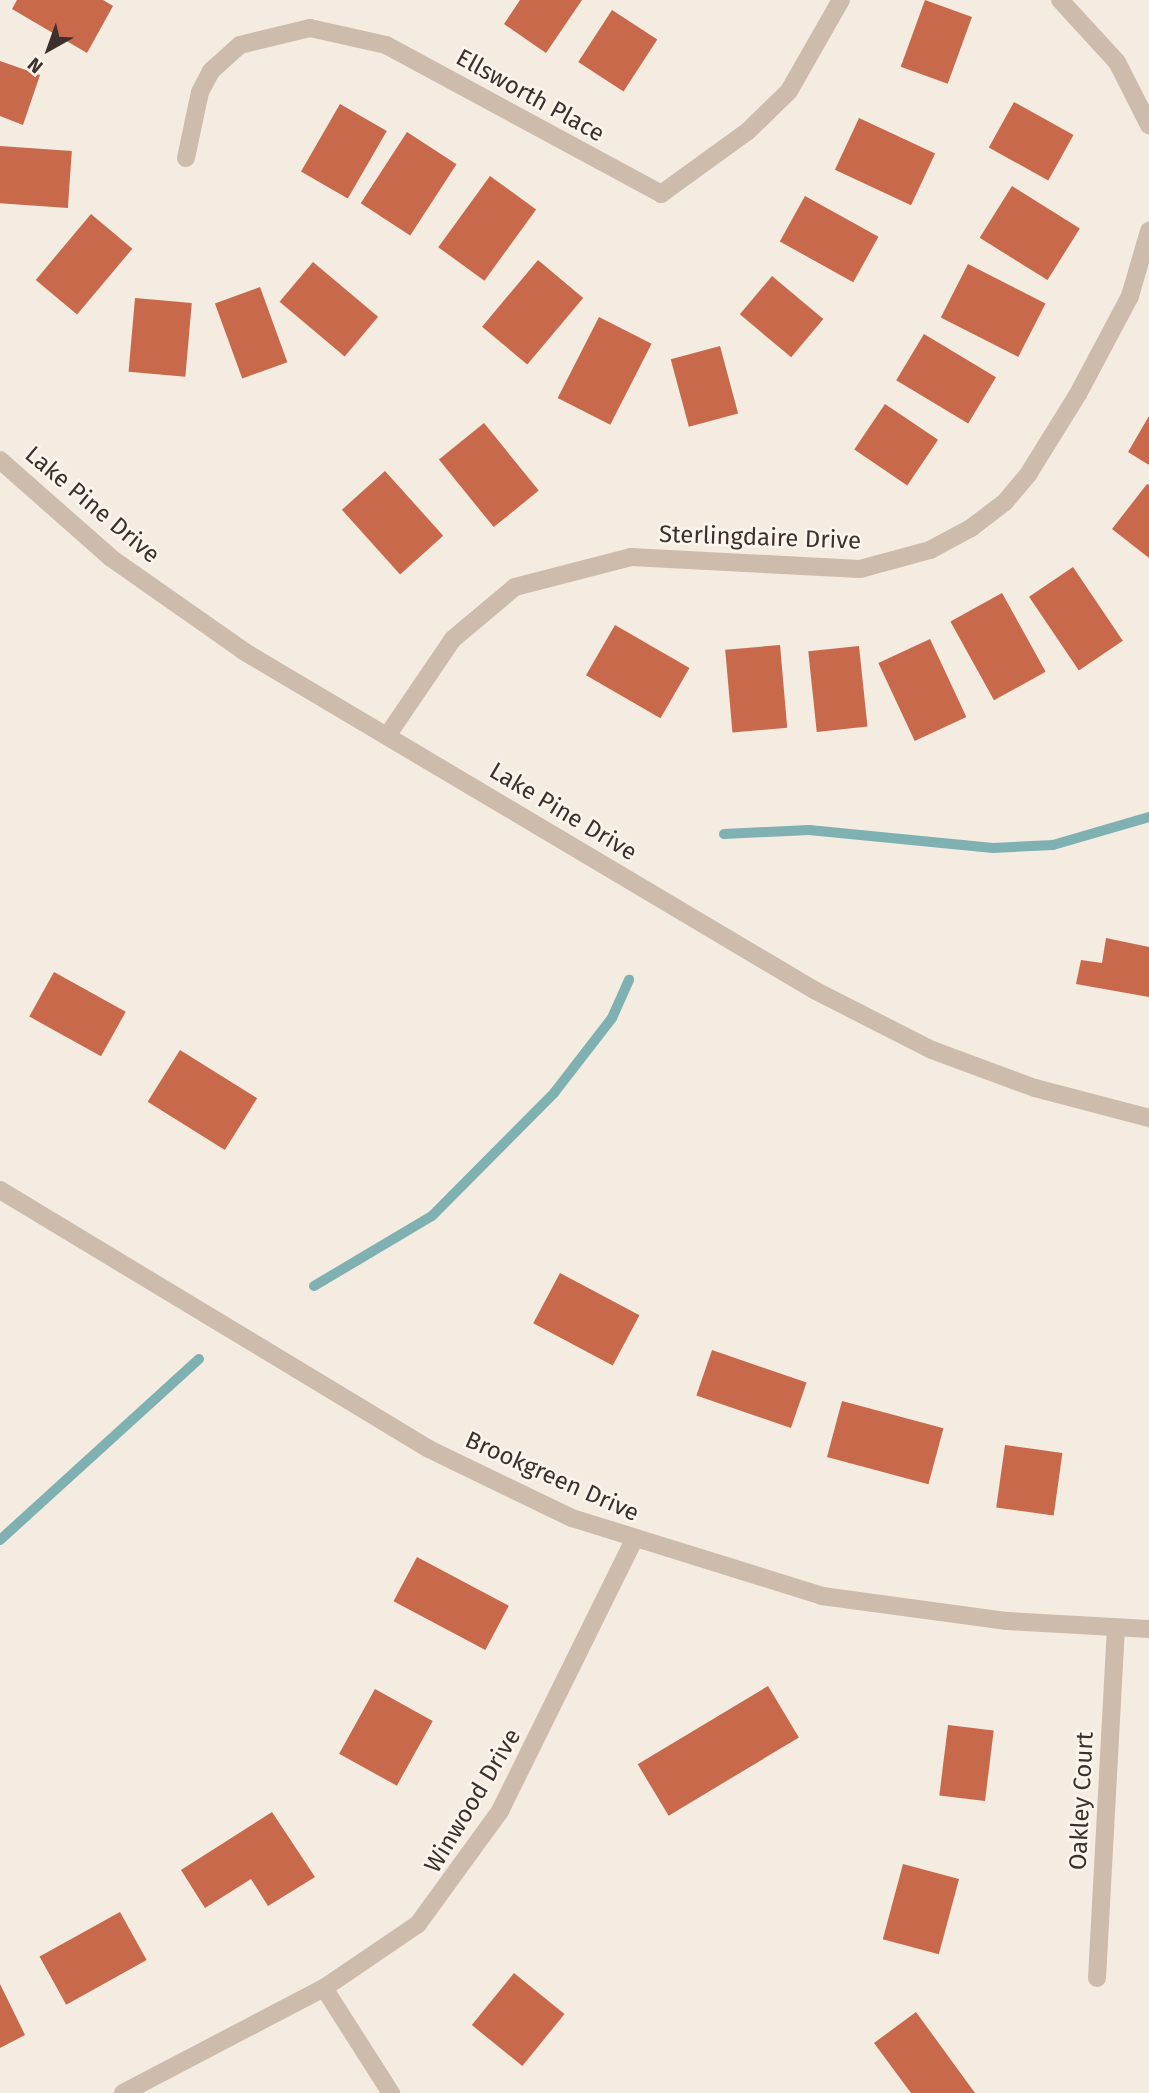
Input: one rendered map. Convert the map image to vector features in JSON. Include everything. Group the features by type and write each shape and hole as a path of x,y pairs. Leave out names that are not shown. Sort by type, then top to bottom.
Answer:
{"street":[{"name":"Ellsworth Place","path":"186,158 200,92 211,71 240,45 310,29 386,45 661,194 748,131 789,91 841,0"},
{"path":"1060,0 1117,62 1149,125"},
{"name":"Sterlingdaire Drive","path":"387,736 453,639 515,587 631,557 860,569 930,550 971,528 1005,502 1029,473 1078,394 1130,296 1149,231"},
{"name":"Lake Pine Drive","path":"0,460 122,565 245,652 816,991 932,1050 1035,1088 1149,1118"},
{"name":"Brookgreen Drive","path":"0,1190 429,1449 634,1540 822,1596 901,1610 1149,1629"},
{"name":"Winwood Drive","path":"122,2093 324,1987 418,1924 470,1858 547,1724 634,1540"},
{"name":"Oakley Court","path":"1097,1978 1116,1628"},
{"path":"324,1987 390,2093"}],"building":[{"path":"17,0 103,0 113,6 87,53 12,9"},
{"path":"520,0 582,0 546,53 504,24"},
{"path":"925,0 972,17 948,84 901,67"},
{"path":"612,10 657,39 624,91 578,62"},
{"path":"0,61 40,75 23,125 0,116"},
{"path":"1014,102 1073,135 1048,180 989,147"},
{"path":"340,104 387,131 348,199 301,172"},
{"path":"859,118 935,153 911,205 835,170"},
{"path":"407,132 456,164 410,235 361,203"},
{"path":"0,146 72,151 68,208 0,203"},
{"path":"490,176 536,210 484,281 438,247"},
{"path":"1012,186 1080,228 1048,280 980,238"},
{"path":"805,196 878,237 853,282 780,241"},
{"path":"91,214 132,249 77,315 36,280"},
{"path":"538,260 583,298 527,365 482,327"},
{"path":"313,262 378,317 345,356 280,302"},
{"path":"968,264 1046,303 1018,357 941,317"},
{"path":"772,276 823,319 791,357 740,314"},
{"path":"260,287 287,362 242,379 215,303"},
{"path":"135,298 192,303 185,377 129,372"},
{"path":"599,317 652,344 610,425 558,398"},
{"path":"924,334 996,377 968,424 896,380"},
{"path":"720,346 738,414 689,427 671,359"},
{"path":"885,404 938,440 907,485 854,450"},
{"path":"1149,416 1149,465 1128,452"},
{"path":"484,423 539,491 494,527 439,460"},
{"path":"385,471 443,536 400,574 342,510"},
{"path":"1147,484 1149,485 1149,558 1112,529"},
{"path":"1073,567 1123,641 1079,670 1029,597"},
{"path":"1002,593 1046,672 994,700 950,622"},
{"path":"615,625 689,668 660,718 586,675"},
{"path":"930,639 966,717 915,741 878,663"},
{"path":"780,645 787,728 732,732 725,650"},
{"path":"859,646 867,727 817,732 808,651"},
{"path":"1106,938 1149,947 1149,997 1076,984 1081,960 1102,963"},
{"path":"54,972 126,1012 101,1056 29,1017"},
{"path":"180,1050 257,1098 225,1150 148,1102"},
{"path":"560,1273 639,1315 613,1366 533,1323"},
{"path":"712,1350 807,1383 791,1428 696,1395"},
{"path":"842,1401 943,1428 928,1484 827,1457"},
{"path":"1005,1445 1062,1453 1054,1515 996,1507"},
{"path":"417,1557 509,1606 485,1650 394,1601"},
{"path":"768,1686 799,1737 669,1816 638,1764"},
{"path":"375,1689 433,1721 397,1786 339,1754"},
{"path":"948,1725 994,1731 985,1801 939,1795"},
{"path":"272,1812 315,1877 268,1906 251,1879 205,1908 181,1870"},
{"path":"903,1864 959,1879 939,1954 883,1939"},
{"path":"120,1912 147,1960 66,2005 40,1957"},
{"path":"514,1973 565,2014 522,2066 472,2025"},
{"path":"0,1984 25,2035 0,2048"},
{"path":"916,2012 975,2093 911,2093 874,2043"}],"waterway":[{"path":"724,834 809,830 993,848 1053,845 1149,817"},
{"path":"314,1286 432,1216 554,1093 612,1018 629,980"},
{"path":"0,1540 199,1359"}]}
